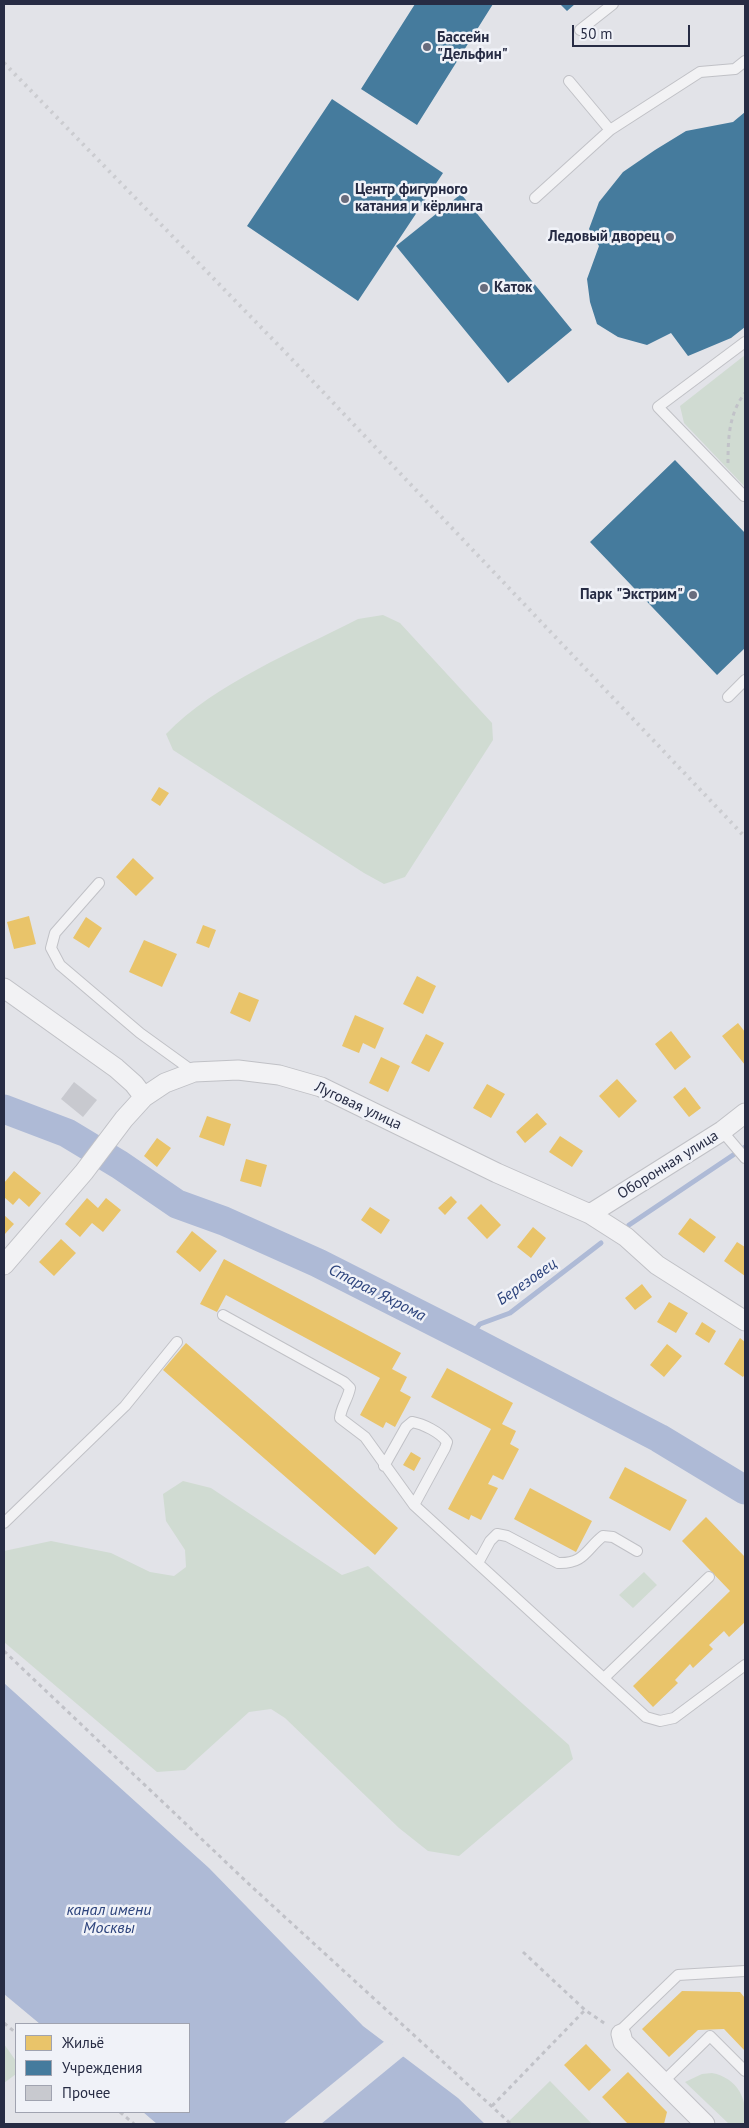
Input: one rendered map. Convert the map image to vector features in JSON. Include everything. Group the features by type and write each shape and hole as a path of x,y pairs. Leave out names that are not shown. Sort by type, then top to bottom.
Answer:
{"street":[{"path":"4,988 116,1068 134,1084 144,1097"},
{"name":"Луговая улица","path":"4,1265 84,1172 124,1119 144,1097 165,1083 194,1072 238,1070 279,1075 321,1087 497,1173 590,1214 626,1238 657,1265 745,1321"},
{"name":"Оборонная улица","path":"590,1214 722,1131 745,1113"},
{"path":"621,2034 623,2042 705,2124"}],"lane":[{"path":"580,30 613,4"},
{"path":"534,198 610,130 700,72 735,69 745,61"},
{"path":"568,81 610,130"},
{"path":"744,496 658,407 745,342"},
{"path":"728,697 745,680"},
{"path":"99,883 55,934 51,948 60,965 140,1033 194,1072"},
{"path":"722,1131 745,1158"},
{"path":"223,1315 344,1382 350,1388 349,1395 341,1410 340,1418 365,1437 384,1466 414,1505 646,1717 660,1721 674,1718 745,1665"},
{"path":"4,1523 126,1406 177,1342"},
{"path":"384,1466 406,1427 412,1422 418,1423 443,1437 447,1442 446,1448 414,1505"},
{"path":"478,1563 490,1541 497,1534 507,1536 558,1563 568,1564 586,1555 596,1541 603,1536 612,1537 637,1551"},
{"path":"604,1678 709,1577"},
{"path":"621,2034 623,2028 678,1975 745,1971"},
{"path":"663,2082 710,2036 745,2071"}],"path":[{"path":"729,468 730,426 738,401 745,393"},
{"path":"4,1650 251,1886 510,2124"},
{"path":"523,1952 585,2010 621,2034"},
{"path":"492,2106 585,2010"},
{"path":"4,2023 15,2032"},
{"path":"121,2113 134,2124"}],"shaded area":[{"path":"745,355 745,487 684,423 680,406"},
{"path":"383,615 400,623 492,723 493,740 405,877 384,884 173,750 166,734 208,699 257,669 358,619"},
{"path":"183,1481 211,1488 342,1575 368,1566 569,1745 573,1759 459,1856 428,1851 399,1828 285,1718 271,1709 249,1712 185,1770 157,1772 4,1642 4,1551 51,1541 111,1553 150,1572 174,1576 186,1567 185,1550 166,1521 163,1494"},
{"path":"644,1572 657,1585 633,1608 619,1595"},
{"path":"4,2044 15,2060 15,2075 4,2083"},
{"path":"712,2073 728,2080 739,2091 745,2106 744,2124 729,2124 685,2082 702,2074"},
{"path":"550,2081 592,2124 506,2124"}],"water":[{"name":"канал имени Москвы","path":"4,1683 209,1868 363,2026 458,2098 485,2124 157,2124 144,2113 190,2113 190,2023 39,2023 4,1994"}],"pier":[{"path":"386,2040 405,2055 321,2124 283,2124"}],"building: Жильё":[{"path":"159,787 169,793 160,806 151,800"},
{"path":"133,858 154,878 136,896 116,877"},
{"path":"29,916 36,944 14,949 7,922"},
{"path":"86,917 102,928 89,948 73,938"},
{"path":"203,925 216,930 209,948 196,943"},
{"path":"144,940 177,954 162,987 129,972"},
{"path":"417,976 436,986 423,1014 403,1004"},
{"path":"239,992 259,1000 250,1022 230,1013"},
{"path":"355,1015 384,1028 375,1049 363,1043 359,1053 342,1046"},
{"path":"738,1023 745,1032 745,1065 722,1036"},
{"path":"671,1031 691,1057 675,1070 655,1044"},
{"path":"426,1034 444,1043 429,1072 411,1063"},
{"path":"381,1057 400,1066 388,1092 369,1083"},
{"path":"617,1079 637,1101 619,1118 599,1096"},
{"path":"487,1084 505,1094 491,1118 473,1108"},
{"path":"685,1087 701,1108 689,1117 673,1097"},
{"path":"537,1113 547,1124 525,1143 516,1132"},
{"path":"207,1116 231,1124 224,1146 199,1137"},
{"path":"560,1136 583,1151 572,1167 549,1152"},
{"path":"157,1138 171,1148 157,1167 144,1156"},
{"path":"246,1159 267,1165 261,1187 240,1181"},
{"path":"14,1171 41,1193 29,1207 19,1198 13,1205 4,1197 4,1183"},
{"path":"451,1196 457,1202 445,1215 438,1208"},
{"path":"87,1198 98,1208 106,1198 121,1210 103,1232 92,1223 80,1237 65,1224"},
{"path":"481,1204 501,1225 487,1239 467,1218"},
{"path":"370,1207 390,1220 381,1234 361,1220"},
{"path":"4,1215 14,1224 4,1235"},
{"path":"690,1218 716,1237 704,1253 678,1234"},
{"path":"533,1227 546,1238 531,1258 517,1247"},
{"path":"192,1231 217,1251 200,1272 176,1252"},
{"path":"61,1239 76,1253 54,1276 39,1262"},
{"path":"737,1242 745,1247 745,1276 724,1261"},
{"path":"224,1259 401,1353 392,1369 407,1377 400,1391 411,1397 395,1427 386,1422 383,1428 360,1415 380,1378 226,1295 217,1312 200,1304"},
{"path":"642,1284 652,1297 635,1310 625,1298"},
{"path":"669,1302 688,1313 676,1333 657,1322"},
{"path":"702,1322 716,1331 709,1343 695,1334"},
{"path":"740,1338 745,1342 745,1374 743,1377 724,1364"},
{"path":"186,1343 398,1528 375,1555 163,1370"},
{"path":"667,1344 682,1356 664,1377 650,1365"},
{"path":"447,1368 513,1403 502,1424 516,1431 510,1444 519,1449 503,1480 493,1475 488,1484 498,1488 481,1520 471,1515 469,1520 448,1509 491,1429 431,1397"},
{"path":"411,1452 421,1458 414,1471 403,1465"},
{"path":"625,1467 687,1500 670,1531 609,1498"},
{"path":"530,1488 592,1521 576,1552 514,1519"},
{"path":"706,1517 745,1557 745,1622 729,1637 724,1631 709,1645 713,1649 693,1668 690,1664 675,1680 678,1683 653,1707 633,1686 730,1591 682,1541"},
{"path":"682,1991 740,1992 745,1998 745,2051 724,2029 698,2030 669,2057 642,2029"},
{"path":"586,2044 611,2070 589,2091 564,2065"},
{"path":"628,2072 667,2112 664,2124 628,2124 602,2097"}],"building: Учреждения":[{"name":"Бассейн \"Дельфин\"","path":"415,4 493,4 417,125 361,89"},
{"path":"560,4 575,4 567,11"},
{"name":"Центр фигурного катания и кёрлинга","path":"332,99 443,173 358,301 247,226"},
{"name":"Ледовый дворец","path":"745,112 745,327 731,338 688,356 671,333 647,345 618,337 597,324 590,302 587,279 599,246 589,229 599,202 623,172 655,150 686,131 733,122"},
{"name":"Каток","path":"461,194 572,330 508,383 396,246"},
{"name":"Парк \"Экстрим\"","path":"675,460 745,533 745,648 717,675 590,542"}],"building: Прочее":[{"path":"74,1082 97,1100 83,1117 61,1099"}],"waterway":[{"name":"Старая Яхрома","path":"4,1109 67,1133 120,1165 177,1204 224,1221 318,1263 474,1342 659,1438 745,1490"},
{"name":"Березовец","path":"629,1225 745,1147"},
{"name":"Березовец","path":"474,1342 475,1330 480,1324 510,1313 601,1243"}],"railway":[{"path":"4,63 287,354 745,837"}],"place":[{"name":"Бассейн \"Дельфин\"","path":"427,47"},
{"name":"Центр фигурного катания и кёрлинга","path":"345,199"},
{"name":"Ледовый дворец","path":"670,237"},
{"name":"Каток","path":"484,288"},
{"name":"Парк \"Экстрим\"","path":"693,595"}]}
